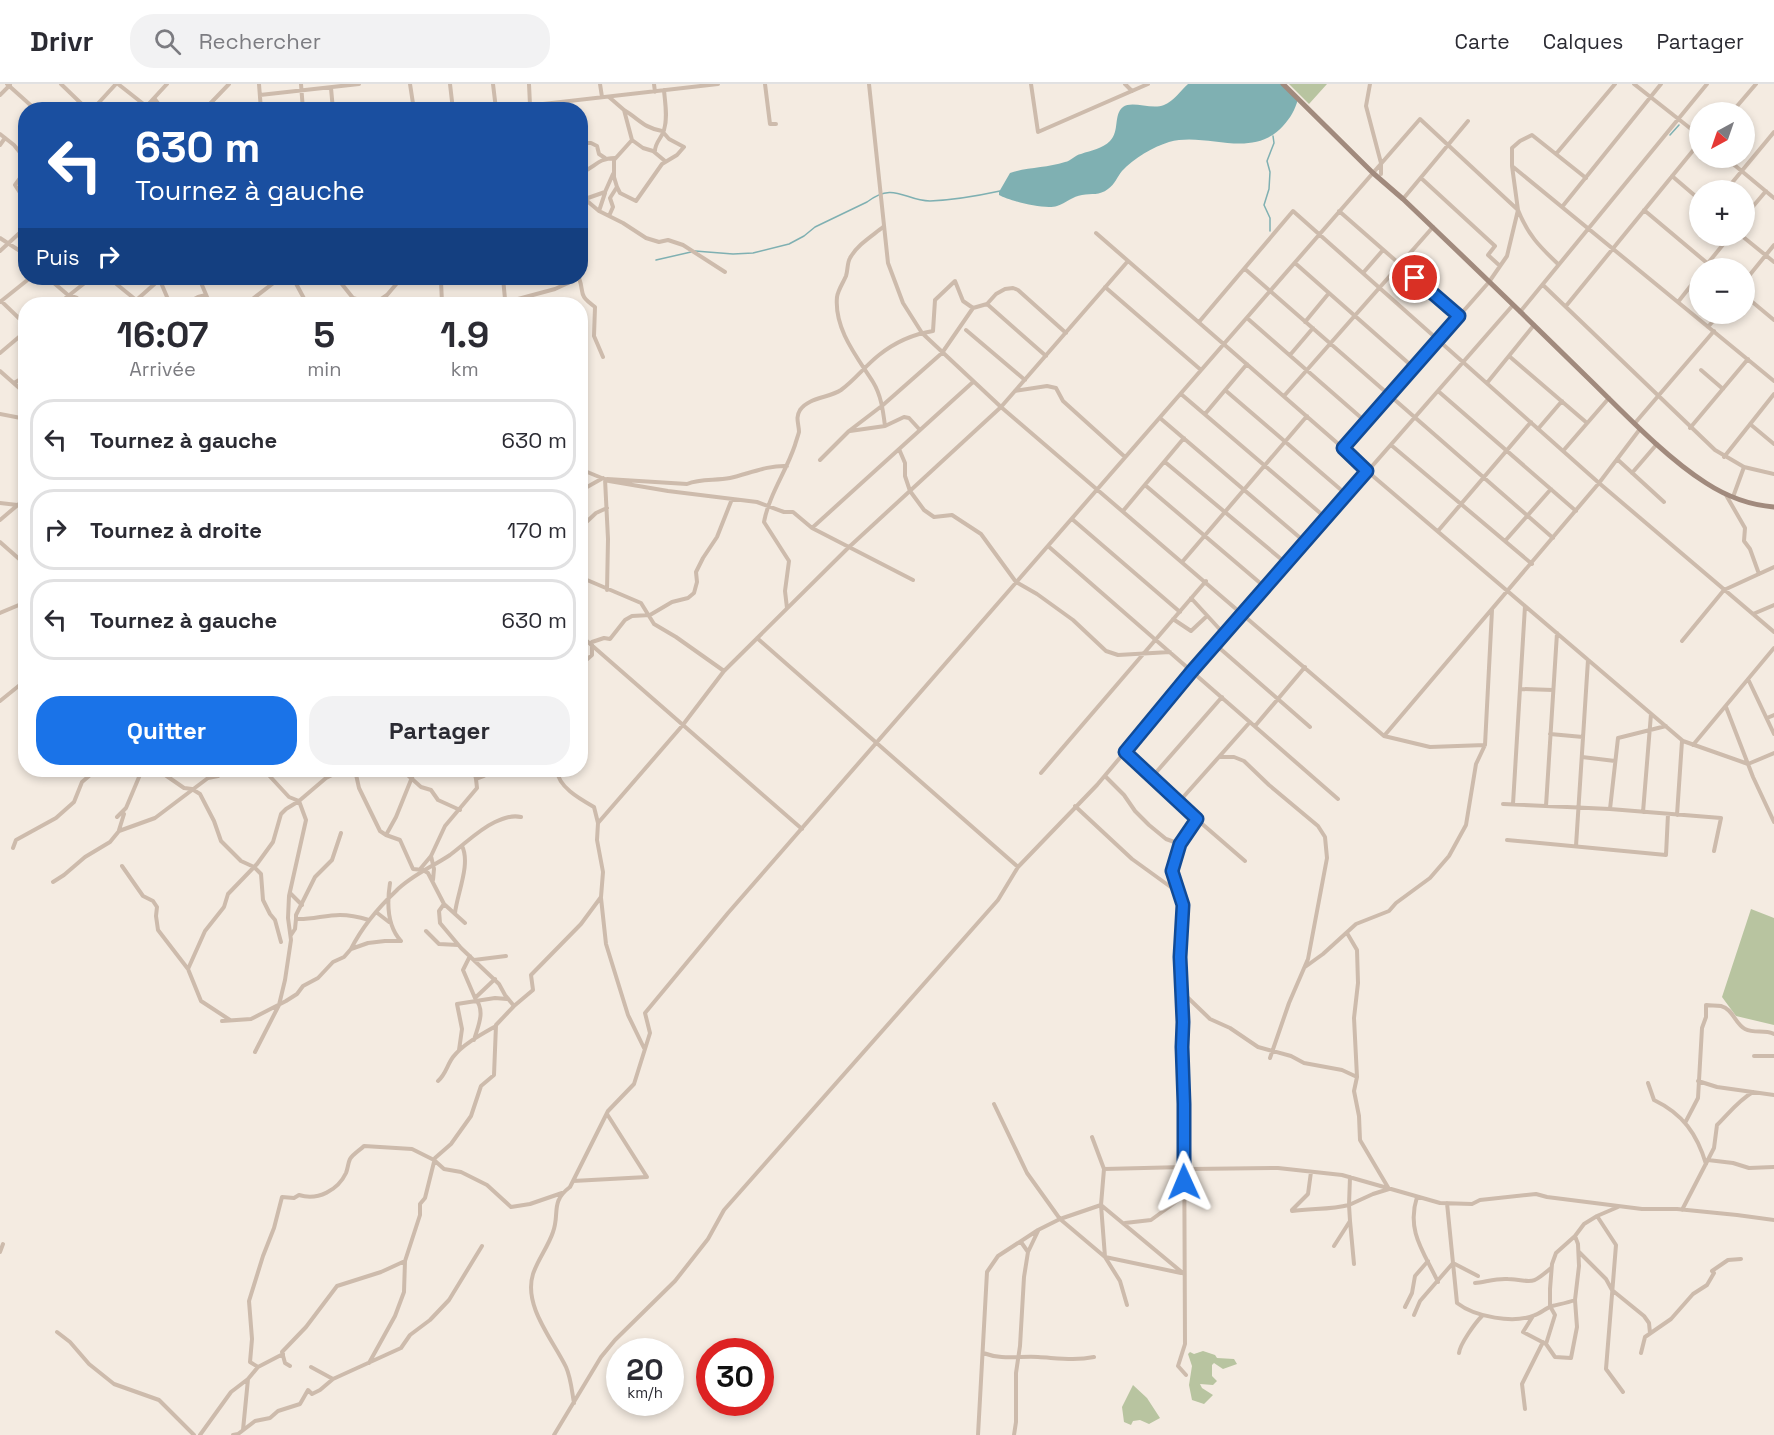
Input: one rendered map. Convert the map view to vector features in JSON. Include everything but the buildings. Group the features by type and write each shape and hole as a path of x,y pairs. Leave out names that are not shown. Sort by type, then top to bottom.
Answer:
{"street":[{"path":"61,84 81,102"},
{"path":"98,102 117,84 138,102"},
{"path":"150,102 167,84"},
{"path":"212,102 229,84"},
{"path":"259,84 260,102"},
{"path":"301,84 302,102"},
{"path":"260,95 359,84"},
{"path":"410,84 413,102"},
{"path":"450,84 452,102"},
{"path":"493,84 495,102"},
{"path":"529,84 530,102"},
{"path":"600,84 602,97"},
{"path":"654,84 655,92"},
{"path":"561,102 718,84"},
{"path":"765,84 770,124 776,124"},
{"path":"869,84 888,262 896,288 908,314 922,333 1001,407 1244,613 1384,736 1430,747 1485,745"},
{"path":"1031,84 1038,132 1148,84"},
{"path":"1125,84 1132,91"},
{"path":"1283,84 1372,173 1433,227 1657,444 1691,473 1726,495 1752,504 1774,507"},
{"path":"1370,84 1366,106 1381,163 1381,174"},
{"path":"1556,154 1615,84"},
{"path":"1634,84 1689,128"},
{"path":"1562,207 1661,84"},
{"path":"1520,312 1707,84"},
{"path":"1741,102 1756,84"},
{"path":"0,95 9,85 27,102"},
{"path":"331,88 332,102"},
{"path":"654,152 655,144 664,132 666,112 664,90"},
{"path":"609,96 650,129 664,132 669,139 684,147 677,155 665,161 636,201 620,193 614,173"},
{"path":"154,98 157,102"},
{"path":"624,110 632,140 665,161"},
{"path":"258,1367 250,1362 252,1339 249,1301 282,1197 294,1198 299,1195 306,1197 325,1194 337,1186 346,1173 350,1158 364,1146 412,1149 444,1168 461,1172 487,1185 511,1208 562,1193 570,1187 607,1114 634,1084 650,1033 645,1013 1016,582 1420,119 1518,210"},
{"path":"1403,199 1468,121"},
{"path":"0,134 18,151"},
{"path":"1734,180 1773,134"},
{"path":"1558,264 1533,240 1518,210 1512,148 1532,135 1586,178"},
{"path":"0,145 5,138"},
{"path":"599,211 614,173 616,158 632,140"},
{"path":"588,143 597,146 599,154 605,159"},
{"path":"1566,306 1689,155"},
{"path":"588,169 601,159 616,158"},
{"path":"1512,166 1774,381"},
{"path":"1738,168 1774,198"},
{"path":"1672,176 1689,191"},
{"path":"1421,178 1495,246 1488,255 1500,266"},
{"path":"609,216 613,207 610,198 617,187"},
{"path":"1755,204 1766,191"},
{"path":"588,198 605,192"},
{"path":"588,202 599,211 646,238 659,242 668,240 683,245 725,272"},
{"path":"1343,448 1489,282 1507,256 1518,210"},
{"path":"1644,210 1701,258"},
{"path":"1199,322 1293,211 1599,483 1774,632"},
{"path":"1340,212 1459,316"},
{"path":"884,226 858,248 848,260 846,276 837,296 841,325 854,356 873,382 883,405 885,426"},
{"path":"1284,396 1433,227"},
{"path":"1096,233 1367,471 1682,740 1749,764 1774,753"},
{"path":"0,251 18,235"},
{"path":"0,238 18,249"},
{"path":"1755,268 1774,245"},
{"path":"1713,258 1722,246"},
{"path":"1755,246 1774,262"},
{"path":"1363,273 1383,250"},
{"path":"598,823 682,726 724,671 848,548 1001,407 1128,261"},
{"path":"1295,263 1414,368"},
{"path":"1244,269 1553,538"},
{"path":"788,608 784,591 789,561 764,522 767,506 787,466 799,432 796,421 800,410 810,401 841,390 893,345 933,331 935,300 955,281 963,301 974,308"},
{"path":"18,318 1,302 22,285"},
{"path":"56,285 72,297"},
{"path":"68,295 82,285"},
{"path":"118,285 132,297"},
{"path":"144,297 154,285"},
{"path":"198,297 206,295 202,285"},
{"path":"255,297 271,285"},
{"path":"343,285 352,297"},
{"path":"384,297 395,285"},
{"path":"525,297 564,285"},
{"path":"1543,285 1690,428 1724,457 1744,467 1774,474"},
{"path":"1105,287 1201,370"},
{"path":"820,460 849,431 883,405 942,353 974,308 987,304 996,294 1005,289 1013,288 1066,333"},
{"path":"1678,302 1689,288"},
{"path":"1305,322 1329,293"},
{"path":"588,303 595,307 594,336 603,357"},
{"path":"987,304 1046,356"},
{"path":"1755,304 1774,320"},
{"path":"554,1435 591,1372 615,1340 675,1281 708,1239 724,1210 998,900 1018,867 1105,776 1192,671 1513,305"},
{"path":"1247,318 1366,422"},
{"path":"1487,383 1534,325"},
{"path":"1290,355 1313,328"},
{"path":"966,330 1025,380"},
{"path":"1635,423 1714,332"},
{"path":"0,353 18,338"},
{"path":"1509,356 1587,423"},
{"path":"1690,428 1748,360"},
{"path":"1204,414 1247,364"},
{"path":"1701,370 1723,388"},
{"path":"0,371 18,387"},
{"path":"14,384 18,381"},
{"path":"812,528 973,382"},
{"path":"1015,391 1047,386 1056,388 1063,401 1125,457"},
{"path":"1225,390 1347,495"},
{"path":"1438,391 1576,511"},
{"path":"1181,394 1326,518"},
{"path":"1724,457 1774,394"},
{"path":"1563,451 1609,398"},
{"path":"1539,429 1562,401"},
{"path":"0,414 18,418"},
{"path":"1183,561 1307,416"},
{"path":"849,431 885,426 904,417 909,418 920,430"},
{"path":"1160,418 1305,542"},
{"path":"1438,531 1531,423"},
{"path":"1750,424 1774,444"},
{"path":"1384,736 1532,564 1640,429"},
{"path":"1123,511 1184,438"},
{"path":"1632,473 1657,444"},
{"path":"1391,445 1532,564"},
{"path":"899,449 905,463 905,477 917,503 934,517 952,515 981,534 1016,582 1073,620 1106,651 1118,655 1170,652"},
{"path":"1617,459 1664,502"},
{"path":"1165,462 1287,564"},
{"path":"588,486 604,479 617,478 687,484 697,480 722,479 787,466"},
{"path":"1732,498 1744,467"},
{"path":"588,472 604,479 668,491 757,502 784,512 793,512 812,528 913,580"},
{"path":"604,479 608,539 607,590"},
{"path":"1145,485 1266,588"},
{"path":"1505,541 1551,489"},
{"path":"1726,495 1745,528 1744,541 1750,549 1759,574"},
{"path":"591,644 599,639 610,639 622,622 632,616 648,615 672,602 688,598 694,593 697,582 696,572 717,537 732,499"},
{"path":"0,503 18,504"},
{"path":"0,520 18,505"},
{"path":"588,520 596,513 607,508"},
{"path":"1072,519 1180,612"},
{"path":"0,542 18,558"},
{"path":"1048,546 1338,799"},
{"path":"1682,641 1724,590 1774,567"},
{"path":"588,581 641,603 654,624 724,671"},
{"path":"1041,773 1206,581"},
{"path":"1191,598 1225,634"},
{"path":"0,613 18,605"},
{"path":"1753,614 1774,605"},
{"path":"1513,804 1525,606"},
{"path":"1305,967 1356,924 1389,911 1396,903 1430,878 1449,856 1466,825 1476,764 1485,745 1492,610"},
{"path":"1173,619 1191,632 1207,616"},
{"path":"1546,806 1557,633"},
{"path":"757,638 1018,867"},
{"path":"588,642 802,829"},
{"path":"588,658 592,655 591,644"},
{"path":"1216,645 1310,727"},
{"path":"1693,745 1774,648"},
{"path":"1576,846 1588,660"},
{"path":"1255,726 1305,667"},
{"path":"1748,679 1774,734"},
{"path":"0,701 18,686"},
{"path":"1520,689 1553,690"},
{"path":"1152,777 1222,697"},
{"path":"1725,706 1774,822"},
{"path":"1643,812 1651,714"},
{"path":"1767,718 1774,715"},
{"path":"1178,803 1250,722"},
{"path":"1610,809 1618,738 1666,726"},
{"path":"1550,734 1583,736"},
{"path":"1677,815 1682,740"},
{"path":"1125,752 1178,803 1245,861"},
{"path":"1219,757 1244,760 1269,785 1318,826 1325,837 1327,858 1313,937 1305,967 1289,1003 1270,1058"},
{"path":"1582,757 1615,761"},
{"path":"1105,776 1149,825 1166,839 1180,844"},
{"path":"13,848 16,840 56,818 74,802 82,782 88,777"},
{"path":"53,882 85,857 110,842 119,831 124,812 139,777"},
{"path":"168,777 184,788 192,789 200,794 221,841 241,861 254,867 261,874 263,900 275,920 281,942"},
{"path":"119,831 155,818 192,789 213,777"},
{"path":"255,1052 279,1005 285,980 291,935 288,918 290,892 306,820 299,801 289,797 270,777"},
{"path":"188,969 206,931 224,907 228,894 254,867 273,842 281,814 328,777"},
{"path":"357,777 359,788 380,831 399,840 413,868 423,870"},
{"path":"465,923 444,904 433,881 421,868 431,856 442,831 477,788 476,779 481,777"},
{"path":"559,777 566,788 594,807 603,872 601,897 606,944 628,1015 645,1049"},
{"path":"386,835 412,779 421,787 431,790 438,800 460,810"},
{"path":"1503,804 1610,809 1721,819 1714,851"},
{"path":"1075,806 1132,859 1179,893"},
{"path":"117,817 124,812"},
{"path":"1507,840 1666,855 1668,814"},
{"path":"222,1021 251,1019 297,994 303,986 318,978 333,962 344,957 376,912 423,870 462,846 496,821 509,816 521,817"},
{"path":"1186,1375 1178,1366 1185,1344 1180,957 1183,905 1172,871 1180,844 1197,819"},
{"path":"291,935 295,929 296,915 315,878 332,860 341,833"},
{"path":"455,913 464,870 465,857 462,846"},
{"path":"431,856 433,881"},
{"path":"122,866 143,896 153,901 157,907 158,930 188,969 201,1001 230,1020"},
{"path":"351,949 377,942 401,941 390,922 390,883"},
{"path":"290,892 302,905"},
{"path":"438,1081 447,1071 448,1063 459,1050 496,1026 533,990 531,975 581,924 601,897"},
{"path":"444,904 439,911 438,921 459,945 495,979 514,1006"},
{"path":"376,912 390,922"},
{"path":"296,919 319,919 338,915 370,920"},
{"path":"426,931 439,944 459,945"},
{"path":"1347,933 1357,950 1358,983 1354,1018 1357,1077 1354,1091 1359,1116 1360,1140 1389,1189"},
{"path":"470,956 463,973 477,1000 481,1016 474,1041"},
{"path":"467,963 506,956"},
{"path":"477,1000 495,979"},
{"path":"1182,993 1210,1019 1230,1028 1258,1047 1291,1056 1304,1063 1342,1070 1357,1077"},
{"path":"459,1050 462,1029 457,1005 477,1000 507,999"},
{"path":"1686,1123 1698,1098 1702,1028 1706,1017 1706,1005 1720,1006 1728,1010 1747,1030 1765,1030 1774,1034"},
{"path":"369,1363 395,1316 404,1292 405,1261 420,1215 420,1204 425,1198 434,1160 451,1144 471,1116 481,1086 494,1075 496,1026"},
{"path":"1754,1056 1774,1056"},
{"path":"1698,1081 1717,1087 1774,1095"},
{"path":"1648,1083 1654,1100 1672,1109 1686,1123 1700,1144 1707,1162"},
{"path":"1682,1210 1714,1148 1717,1125 1740,1099 1753,1092"},
{"path":"994,1104 1027,1173 1060,1219 1105,1257 1120,1281 1127,1305"},
{"path":"573,1181 647,1178 607,1114"},
{"path":"1092,1137 1104,1169 1101,1205 1105,1257"},
{"path":"1707,1162 1733,1162 1749,1167 1774,1167"},
{"path":"1104,1169 1184,1167"},
{"path":"1190,1169 1278,1168 1350,1177 1417,1197 1447,1203 1472,1204 1480,1200 1536,1194 1642,1209 1682,1210 1774,1220"},
{"path":"1311,1172 1308,1194 1292,1210 1309,1208 1331,1210 1389,1189"},
{"path":"1350,1177 1349,1205 1354,1264"},
{"path":"562,1193 555,1207 554,1230 532,1275 532,1294 539,1321 567,1370 574,1403"},
{"path":"1124,1223 1151,1220 1184,1196"},
{"path":"1417,1197 1412,1213 1415,1237 1438,1282"},
{"path":"1447,1203 1457,1303 1466,1310 1483,1316 1519,1319 1533,1316 1550,1306 1575,1300"},
{"path":"978,1435 987,1272 998,1256 1038,1230 1060,1219 1101,1205"},
{"path":"1101,1205 1185,1274"},
{"path":"1525,1409 1522,1384 1544,1343 1555,1315 1550,1306 1550,1289 1556,1253 1575,1236 1584,1224 1619,1206"},
{"path":"1597,1216 1616,1245 1606,1369 1623,1392"},
{"path":"1334,1246 1350,1221"},
{"path":"1014,1435 1021,1302 1028,1252 1038,1230"},
{"path":"1533,1316 1523,1332 1544,1343 1555,1358 1571,1358 1577,1327 1575,1300 1579,1266 1578,1244 1575,1236"},
{"path":"1021,1242 1028,1252"},
{"path":"0,1251 3,1244"},
{"path":"233,1435 255,1421 270,1418 278,1411 300,1404 308,1390 312,1394 333,1379 401,1348 410,1335 430,1320 449,1300 482,1246"},
{"path":"1578,1252 1606,1279 1612,1290 1644,1316 1650,1334"},
{"path":"1105,1257 1185,1274"},
{"path":"1641,1353 1645,1337 1671,1319 1693,1294 1707,1285 1714,1274 1712,1271 1728,1260 1742,1259"},
{"path":"290,1366 285,1363 282,1352 306,1327 337,1286 381,1272 405,1261"},
{"path":"1405,1307 1412,1293 1415,1276 1428,1261"},
{"path":"1453,1263 1478,1275"},
{"path":"1414,1315 1420,1300 1453,1263"},
{"path":"1475,1283 1508,1279 1525,1282 1538,1279 1552,1268"},
{"path":"1459,1353 1473,1325 1483,1316"},
{"path":"57,1332 70,1342 89,1364 114,1384 159,1400 194,1435"},
{"path":"983,1353 1003,1359 1038,1357 1076,1360 1094,1357"},
{"path":"200,1435 231,1392 258,1367 283,1354"},
{"path":"310,1367 333,1379"},
{"path":"242,1431 248,1378"}],"green space":[{"path":"1289,84 1327,84 1309,104"},
{"path":"1751,909 1774,918 1774,1025 1736,1016 1722,997"},
{"path":"1203,1351 1217,1358 1234,1359 1237,1364 1223,1369 1214,1363 1212,1365 1212,1376 1217,1381 1213,1385 1200,1384 1213,1395 1204,1404 1192,1400 1189,1385 1192,1366 1188,1354"},
{"path":"1133,1385 1147,1398 1160,1418 1149,1424 1140,1420 1133,1421 1131,1425 1124,1422 1122,1407"}],"water":[{"path":"1188,84 1283,84 1298,99 1288,120 1270,136 1257,142 1243,144 1198,140 1169,142 1150,150 1132,162 1102,193 1079,196 1052,207 1028,204 999,195 1010,173 1058,164 1100,148 1113,137 1118,114 1123,107 1131,104 1164,105"}],"waterway":[{"path":"1670,135 1679,125"},
{"path":"1270,231 1270,218 1264,205 1269,189 1270,172 1267,161 1274,143 1273,136"},
{"path":"695,251 753,253 789,244 815,227 885,193 892,192 930,201 965,198 1000,191"},
{"path":"656,260 691,252"}],"route":[{"path":"1184,1182 1183,1022 1180,957 1183,905 1172,871 1180,844 1197,819 1125,752 1192,671 1367,471 1343,448 1459,316 1415,278"}]}
